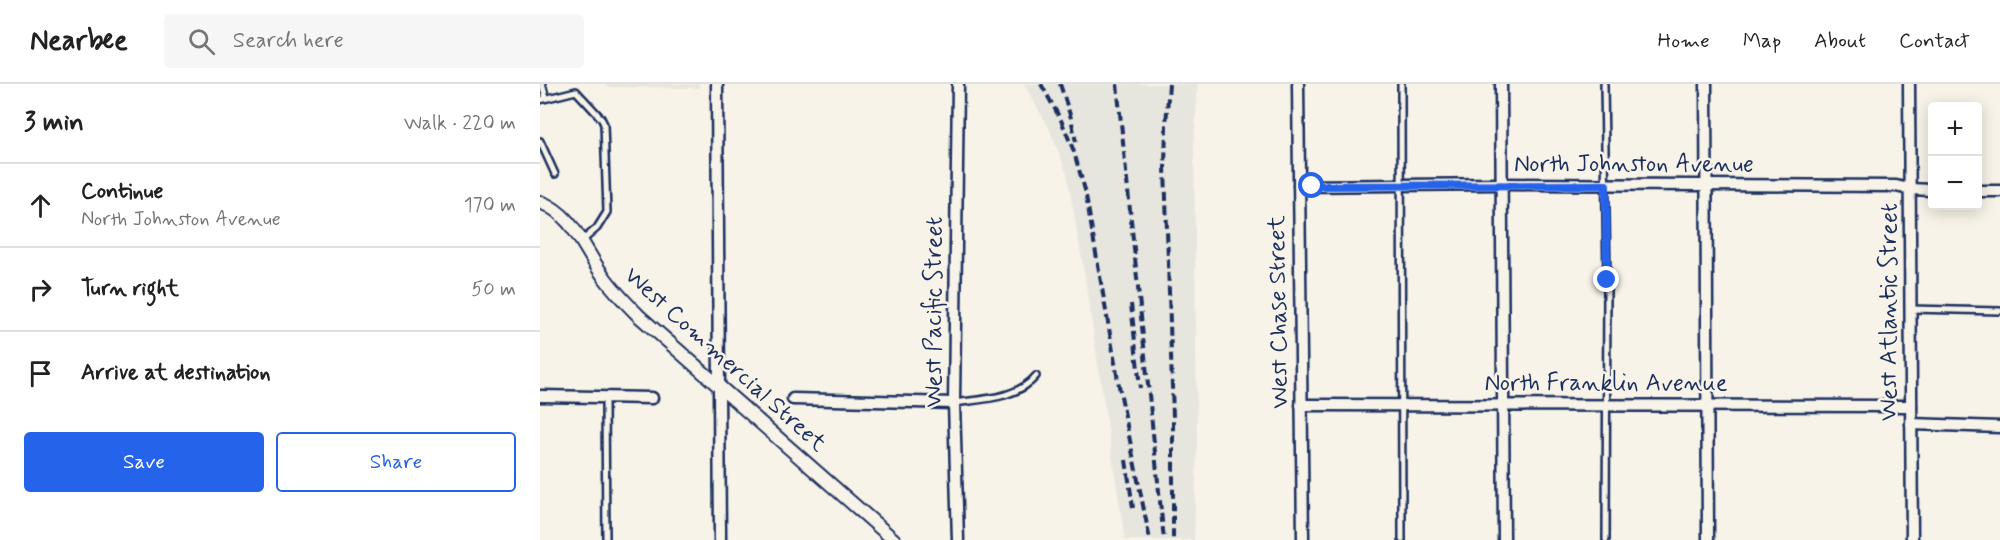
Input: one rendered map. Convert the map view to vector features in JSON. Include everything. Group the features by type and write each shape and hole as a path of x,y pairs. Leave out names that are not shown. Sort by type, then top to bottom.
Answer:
{"street":[{"path":"717,84 720,540"},
{"name":"West Pacific Street","path":"958,84 954,403 958,540"},
{"name":"West Chase Street","path":"1298,84 1303,540"},
{"path":"1501,84 1504,540"},
{"path":"1706,84 1708,540"},
{"name":"West Atlantic Street","path":"1909,84 1912,540"},
{"name":"North Johnston Avenue","path":"1299,186 1502,184 1896,186 1928,190"},
{"path":"1982,191 2000,191"},
{"name":"West Commercial Street","path":"540,202 560,212 617,294 719,387 894,540"},
{"path":"540,396 652,398"},
{"path":"793,399 954,403"},
{"name":"North Franklin Avenue","path":"1301,405 1911,406"},
{"path":"1911,424 2000,427"}],"lane":[{"path":"542,84 543,99 576,91 604,124 607,212 597,228 582,242"},
{"path":"1401,84 1402,540"},
{"path":"1604,84 1606,540"},
{"path":"540,141 555,174"},
{"path":"1910,309 2000,311"},
{"path":"954,403 1017,392 1036,376"},
{"path":"605,397 606,540"}],"shaded area":[{"path":"606,84 699,84 699,88 606,87"},
{"path":"1024,84 1198,84 1194,145 1197,444 1194,540 1125,540 1067,174 1049,128"}],"railway":[{"path":"1041,84 1061,120 1073,149 1085,190 1119,386 1150,540"},
{"path":"1060,84 1076,142"},
{"path":"1117,84 1164,540"},
{"path":"1169,84 1165,167 1173,417 1173,540"},
{"path":"1131,304 1140,388"},
{"path":"1126,460 1133,508"}],"route":[{"path":"1312,186 1606,185 1607,280"}]}
